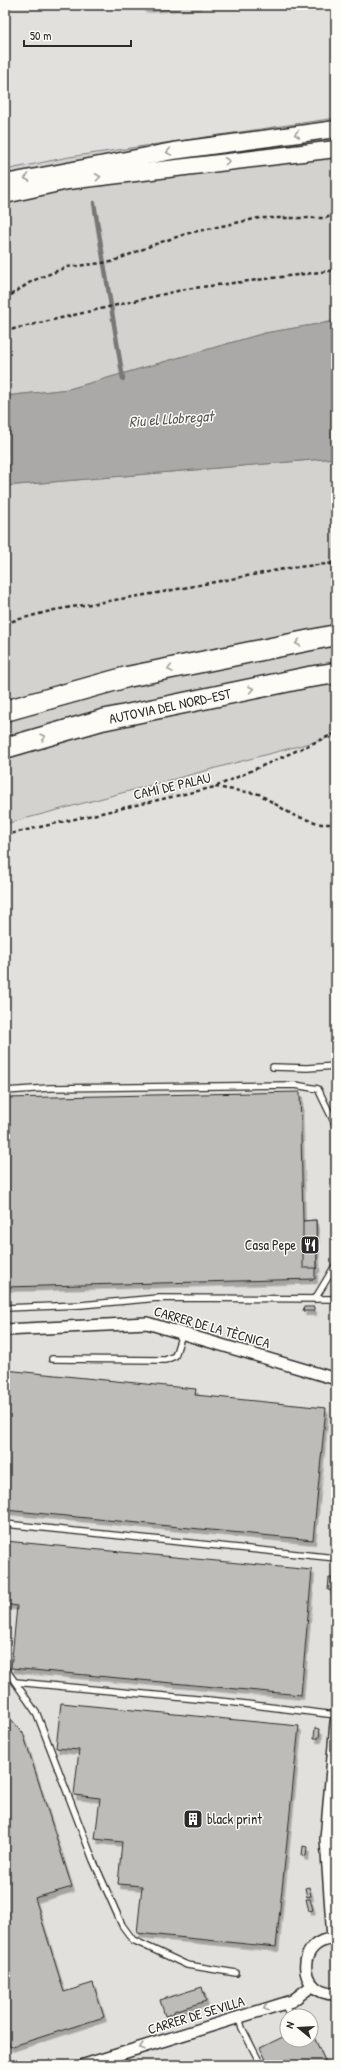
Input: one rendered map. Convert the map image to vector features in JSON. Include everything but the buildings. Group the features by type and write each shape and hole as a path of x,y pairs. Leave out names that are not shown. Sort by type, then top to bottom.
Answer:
{"highway":[{"path":"5,710 127,677 336,635"},
{"name":"AUTOVIA DEL NORD-EST","path":"5,748 102,720 336,673"}],"street":[{"path":"5,183 173,151 336,129"},
{"path":"5,195 68,181 336,149"},
{"name":"CARRER DE LA TÈCNICA","path":"5,1330 147,1323 336,1379"},
{"path":"336,1722 326,1839 334,1939 323,1940 315,1946 307,1958 306,1973 313,1985 326,1993 336,1994"},
{"name":"CARRER DE SEVILLA","path":"84,2065 292,2001 313,1985"}],"lane":[{"path":"273,1066 308,1068 336,1066"},
{"path":"5,1091 49,1088 295,1086 318,1089 336,1126"},
{"path":"315,1299 336,1264"},
{"path":"5,1308 81,1305 158,1298 336,1299"},
{"path":"52,1359 165,1360 175,1356 182,1334"},
{"path":"5,1524 336,1558"},
{"path":"5,1668 37,1714 90,1853 122,1925 133,1940 187,1965 236,1973"},
{"path":"16,1682 66,1688 229,1702 336,1715"},
{"path":"284,2003 286,2008"},
{"path":"239,2017 242,2028 261,2065"}],"path":[{"path":"5,299 32,281 67,267 111,262 158,243 189,233 260,218 326,218 336,213"},
{"path":"5,331 186,290 336,270"},
{"path":"5,623 54,610 157,593 289,568 336,564"},
{"name":"CAMÍ DE PALAU","path":"5,835 215,787 336,732"},
{"path":"215,787 259,794 293,815 321,824 336,824"}],"shaded area":[{"path":"5,5 336,5 336,118 69,157 5,170"},
{"path":"336,118 336,321 265,333 69,389 5,396 5,170 69,157"},
{"path":"336,458 336,736 5,824 5,486"},
{"path":"336,736 336,2065 5,2065 5,824"}],"water":[{"name":"Riu el Llobregat","path":"336,321 336,458 5,486 5,396 69,389 265,333"}],"waterway":[{"path":"94,203 123,379"}],"place":[{"name":"Casa Pepe","path":"310,1245"},
{"name":"black print","path":"193,1819"}]}
